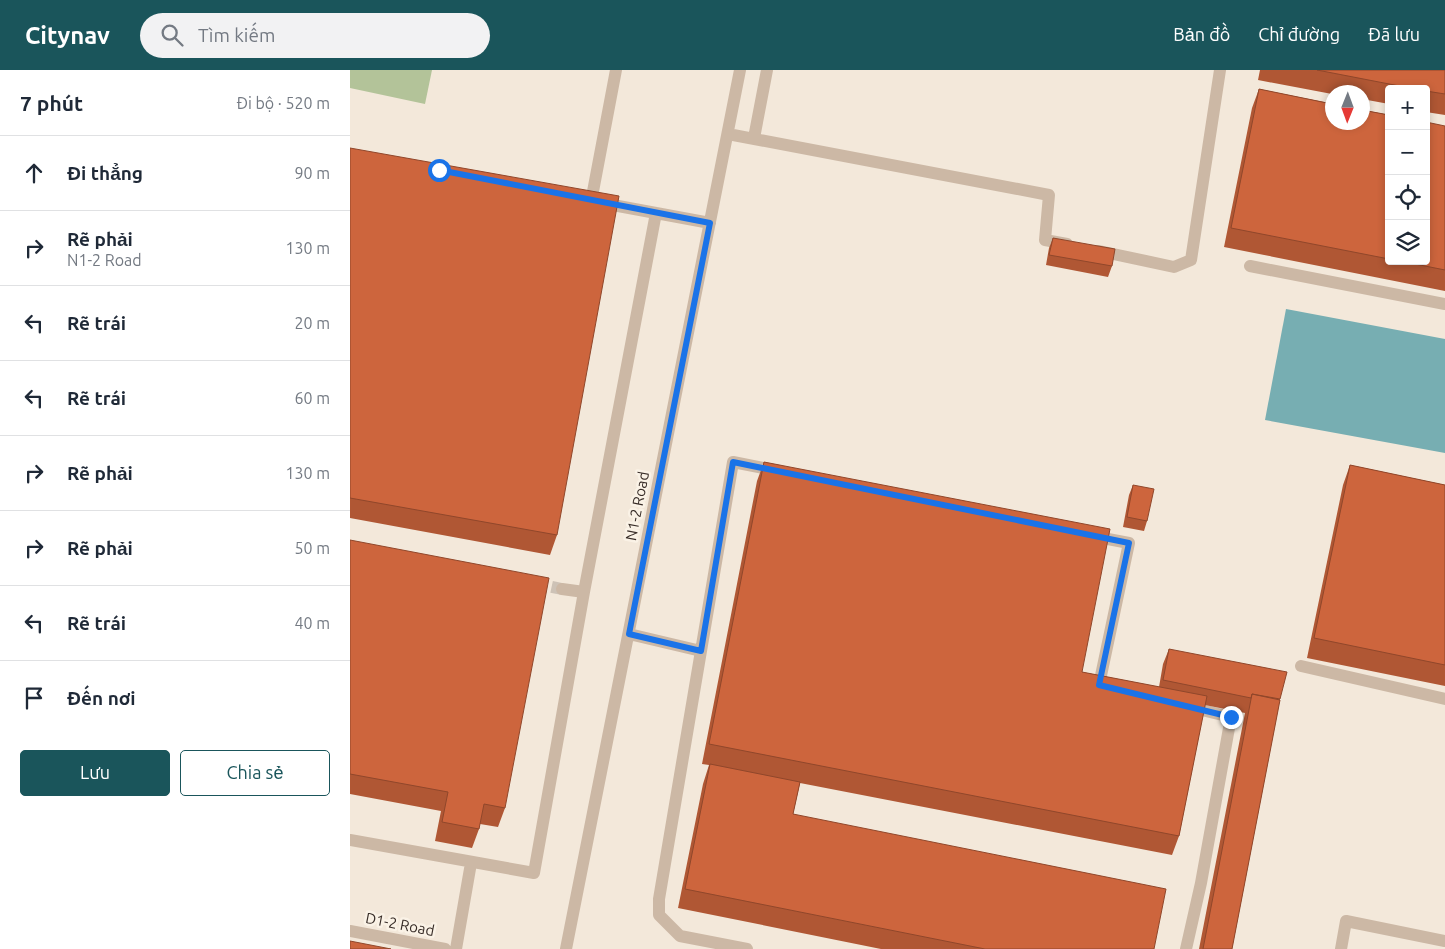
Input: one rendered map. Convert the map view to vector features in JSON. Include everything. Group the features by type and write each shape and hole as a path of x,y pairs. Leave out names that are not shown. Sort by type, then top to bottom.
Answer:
{"street":[{"path":"616,70 586,201 710,223"},
{"name":"N1-2 Road","path":"566,949 740,70"},
{"path":"754,138 767,70"},
{"path":"728,134 1050,195 1045,240 1174,267 1190,260 1220,70"},
{"path":"350,840 534,873 584,592 656,213"},
{"path":"1250,266 1445,304"},
{"path":"747,949 680,936 659,915 659,899 733,462 791,474"},
{"path":"1081,533 1129,543 1099,685 1118,690"},
{"path":"562,589 584,592"},
{"path":"629,634 701,651"},
{"path":"1301,666 1445,699"},
{"path":"1174,703 1231,717 1201,883 1186,949"},
{"path":"456,949 470,863"},
{"path":"1341,949 1346,921 1445,941"},
{"name":"D1-2 Road","path":"350,931 445,949"}],"green space":[{"path":"350,70 432,70 425,104 350,88"}],"water":[{"path":"1286,309 1445,339 1445,453 1265,420"}],"building":[{"path":"1317,70 1445,70 1445,94 1430,92 1430,85 1394,85"},
{"path":"1259,89 1325,103 1325,130 1370,130 1370,111 1385,114 1385,258 1231,228"},
{"path":"1430,123 1445,126 1445,270 1420,265 1430,265"},
{"path":"350,148 619,196 557,535 350,498"},
{"path":"1053,238 1115,249 1112,266 1049,255"},
{"path":"764,462 1110,529 1082,672 1207,696 1179,836 709,744"},
{"path":"1350,465 1445,485 1445,665 1314,638"},
{"path":"1133,485 1154,489 1147,521 1127,517"},
{"path":"350,540 549,578 505,808 484,804 479,829 442,822 448,792 350,774"},
{"path":"1169,649 1287,672 1280,699 1252,694 1251,698 1163,680"},
{"path":"1252,694 1280,700 1232,949 1203,949"},
{"path":"710,764 800,782 793,814 1166,889 1154,949 985,949 685,889"},
{"path":"350,941 391,949 350,949"}],"tunnel":[{"path":"534,583 562,589"}],"route":[{"path":"439,170 591,202 710,223 629,634 701,651 733,462 1129,543 1099,685 1231,717"}]}
